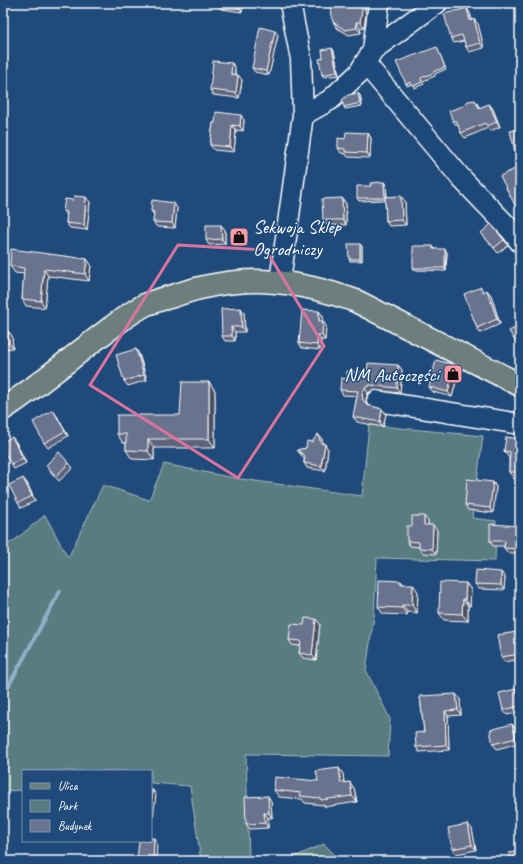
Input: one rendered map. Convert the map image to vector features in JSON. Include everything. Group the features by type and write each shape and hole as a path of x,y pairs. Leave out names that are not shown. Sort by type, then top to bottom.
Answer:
{"main road":[{"path":"3,409 30,391 120,321 147,304 186,291 225,282 280,281 329,291 356,301 520,385"}],"street":[{"path":"280,281 303,115 301,59 290,3"},
{"path":"379,3 369,57 461,178 510,229 520,242"},
{"path":"303,115 330,100 359,73 369,57 437,3"},
{"path":"377,401 520,424"}],"highlighted area":[{"path":"178,245 266,250 324,346 238,478 90,385"}],"green space":[{"path":"369,425 483,436 472,518 496,521 495,561 377,558 374,616 366,670 390,719 388,756 246,754 249,861 201,861 190,786 152,783 152,770 22,770 22,790 3,791 3,547 15,540 45,515 68,558 103,485 149,500 164,464 234,478 362,496"},
{"path":"324,844 341,861 285,861"}],"building":[{"path":"239,3 239,7 217,4"},
{"path":"330,3 361,3 362,10 360,22 356,22 357,28 345,30 333,22"},
{"path":"467,8 470,21 474,19 480,43 466,47 462,35 451,38 444,14"},
{"path":"260,27 275,31 266,71 252,68"},
{"path":"437,47 445,67 421,78 422,82 413,86 411,82 406,84 396,62"},
{"path":"332,48 337,72 322,75 319,59 323,58 322,50"},
{"path":"213,61 232,63 231,74 238,75 236,93 210,90"},
{"path":"358,93 360,103 344,107 342,100 348,95"},
{"path":"475,100 479,108 489,104 497,122 487,126 485,123 461,133 456,120 453,121 449,111 463,106 468,101"},
{"path":"216,112 241,115 240,126 232,125 230,147 210,145"},
{"path":"520,129 520,150 515,151 510,131"},
{"path":"346,132 368,133 367,153 345,152 345,149 338,148 338,138 345,139"},
{"path":"517,168 520,173 520,209 518,211 500,176"},
{"path":"384,182 385,198 357,198 357,186 371,186 370,183"},
{"path":"74,196 86,197 84,225 66,223 67,212 63,211 65,199 73,200"},
{"path":"401,196 402,220 386,221 385,197"},
{"path":"342,198 343,220 323,220 322,199"},
{"path":"152,200 174,203 172,223 153,222 154,212 151,211"},
{"path":"491,224 504,240 494,248 481,233"},
{"path":"206,225 221,225 222,239 206,240"},
{"path":"348,244 360,244 360,259 349,259"},
{"path":"413,246 433,246 433,249 445,249 445,268 413,268"},
{"path":"11,249 87,259 85,274 44,269 41,301 22,299 24,268 10,266"},
{"path":"481,287 483,292 487,290 497,319 477,328 464,294"},
{"path":"241,308 242,327 231,327 232,336 222,336 221,309"},
{"path":"302,310 319,311 319,321 323,321 322,335 318,335 317,345 299,343"},
{"path":"519,326 520,340 516,343 509,331"},
{"path":"8,331 9,343 3,344 3,332"},
{"path":"136,349 144,375 124,381 116,355"},
{"path":"436,360 455,365 448,392 429,387"},
{"path":"368,363 398,365 397,388 370,385 365,388 362,394 363,400 367,405 382,409 380,422 353,417 358,391 340,390 341,378 347,379 347,371 367,373"},
{"path":"182,382 209,382 209,439 148,439 148,451 126,450 126,434 117,434 117,415 180,415"},
{"path":"53,410 65,431 44,443 33,422"},
{"path":"318,434 321,443 325,444 321,466 304,463 305,456 297,450 306,448 307,441 312,442"},
{"path":"12,437 23,458 11,464 3,450 3,442"},
{"path":"506,437 520,439 520,472 509,472 510,452 504,451"},
{"path":"59,452 69,463 56,476 46,465"},
{"path":"23,478 32,496 18,503 9,485"},
{"path":"467,479 493,482 490,508 465,505"},
{"path":"412,516 424,516 424,525 433,525 432,549 419,548 419,542 407,541 407,526 412,526"},
{"path":"490,524 520,526 520,549 504,548 505,541 490,541"},
{"path":"476,570 501,572 501,585 475,584"},
{"path":"379,580 401,581 401,584 413,584 412,605 402,605 402,608 378,607"},
{"path":"440,582 466,583 462,614 439,613"},
{"path":"305,618 316,619 312,655 299,653 301,641 289,640 291,624 304,625"},
{"path":"517,632 520,654 501,657 497,635"},
{"path":"516,689 520,706 503,710 499,693"},
{"path":"456,694 458,710 445,711 446,745 416,747 415,733 424,732 420,696"},
{"path":"512,724 516,738 493,744 490,730"},
{"path":"339,768 341,783 350,782 352,796 321,800 320,798 300,796 301,793 274,790 275,777 318,781 316,771"},
{"path":"268,796 269,813 264,813 265,823 246,824 245,797"},
{"path":"468,824 472,845 452,849 448,828"},
{"path":"152,838 154,838 153,861 137,861 139,842 152,842"},
{"path":"520,851 520,861 510,861 509,853"}],"waterway":[{"path":"3,696 60,591"}],"place":[{"name":"Sekwoja Sklep Ogrodniczy","path":"239,237"},
{"name":"NM Autoczęści","path":"453,374"}]}
